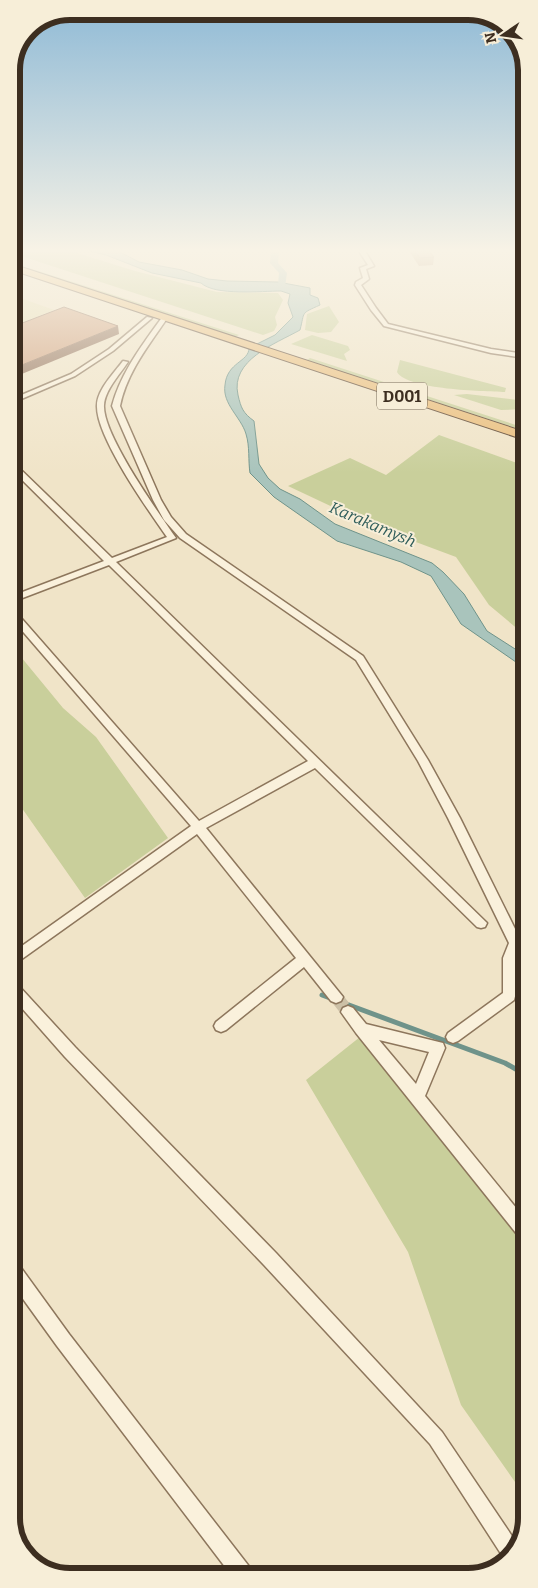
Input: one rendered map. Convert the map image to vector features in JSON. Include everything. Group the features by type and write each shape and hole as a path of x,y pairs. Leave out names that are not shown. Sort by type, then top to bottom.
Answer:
{"highway":[{"name":"D001","path":"194,325 248,340"},
{"name":"D001","path":"205,325 518,434"},
{"name":"D001","path":"284,352 518,422"}],"street":[{"path":"20,398 73,375 111,350 141,325"},
{"path":"160,325 126,378 117,397 116,406 157,500 168,518 183,536 360,658 423,760 454,818 518,948"},
{"path":"386,325 491,351 518,355"},
{"path":"20,596 172,538 116,450 104,421 100,406 107,388 125,362"},
{"path":"20,474 481,923"},
{"path":"20,622 198,827 336,997"},
{"path":"20,955 198,827 316,762"},
{"path":"453,1037 509,996 512,981 508,971 508,962 510,952 516,944"},
{"path":"221,1026 304,959"},
{"path":"20,998 270,1259 436,1438 508,1548"},
{"path":"348,1012 518,1222"},
{"path":"361,1029 438,1048 417,1098"},
{"path":"20,1281 63,1340 238,1568"}],"green space":[{"path":"198,325 208,325 239,335 235,337"},
{"path":"233,325 277,325 274,331 263,335"},
{"path":"306,325 337,325 331,332 318,333 305,330"},
{"path":"312,335 348,346 350,350 344,354 347,361 291,344"},
{"path":"310,358 518,426 518,429 307,360"},
{"path":"400,360 506,388 505,392 464,390 415,383 397,372"},
{"path":"467,394 518,400 518,409 501,410 454,395"},
{"path":"439,435 518,463 518,629 489,605 456,557 373,526 288,486 350,458 386,475"},
{"path":"20,656 63,708 96,737 168,838 85,898 20,805"},
{"path":"370,1029 431,1113 518,1223 518,1486 461,1405 408,1252 306,1080"}],"water":[{"path":"285,325 301,325 300,330 267,347 248,363 241,372 237,383 241,407 254,421 259,464 268,478 280,489 300,499 335,524 432,563 464,594 487,631 518,651 518,663 461,624 431,576 401,562 337,541 274,497 250,473 247,439 244,428 226,398 225,385 230,371 246,356 249,348 275,335"}],"building":[{"path":"20,325 118,326 20,366"}],"waterway":[{"path":"322,995 505,1063 518,1070"}],"tunnel":[{"path":"336,997 348,1012"}],"water label":[{"name":"Karakamysh","path":"373,524"}]}
